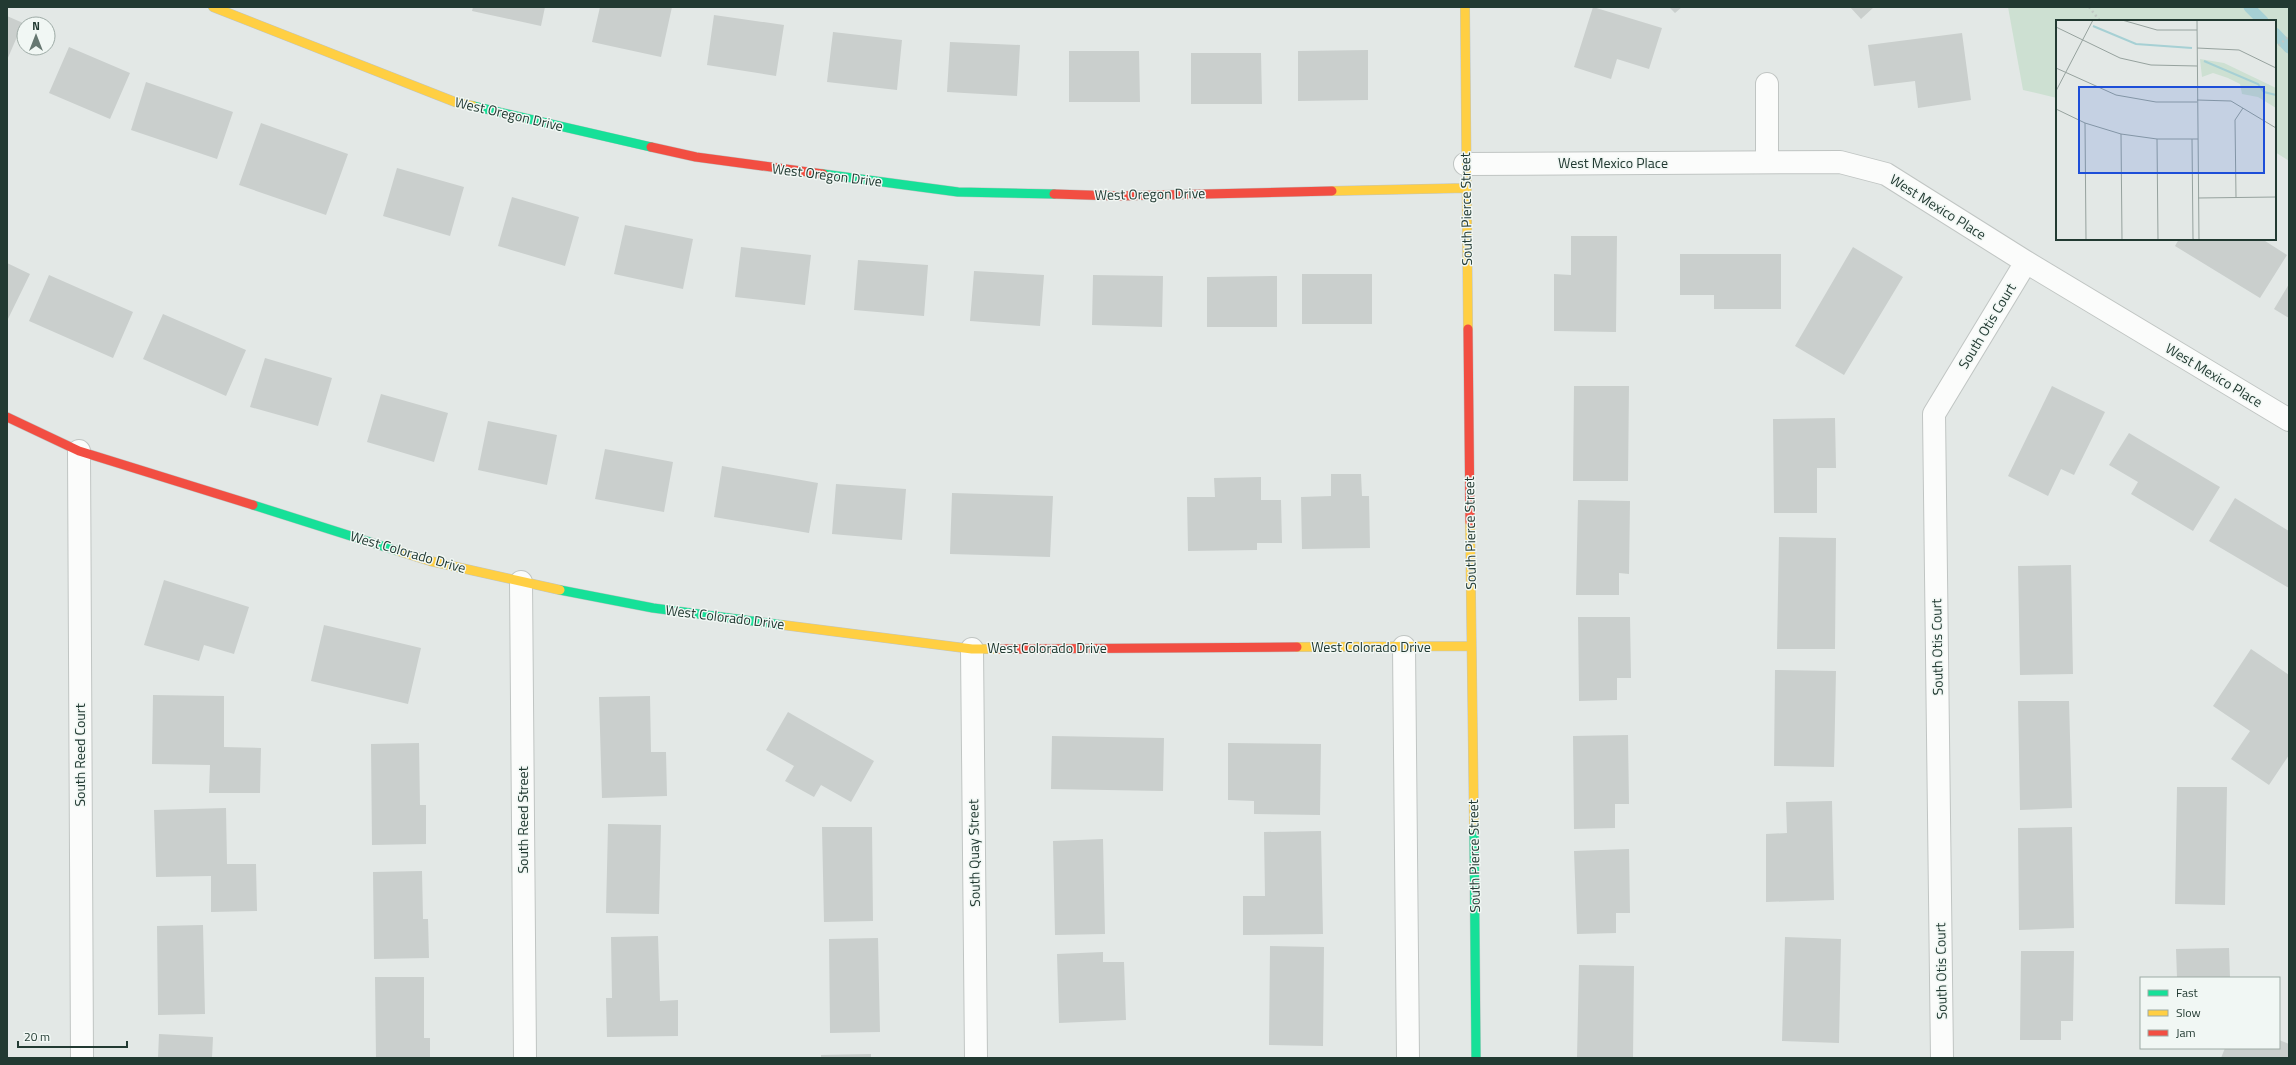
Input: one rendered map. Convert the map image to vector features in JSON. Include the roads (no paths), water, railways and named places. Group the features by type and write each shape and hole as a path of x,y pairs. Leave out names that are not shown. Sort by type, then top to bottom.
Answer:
{"street":[{"name":"West Oregon Drive","path":"213,7 454,102 696,157 958,192 1118,196 1466,188"},
{"name":"South Pierce Street","path":"1465,7 1465,164 1476,1058"},
{"path":"1767,84 1767,162"},
{"name":"West Mexico Place","path":"1465,164 1840,162 1886,174 2026,262 2289,420"},
{"name":"South Otis Court","path":"1942,1058 1934,414 2026,262"},
{"name":"West Colorado Drive","path":"7,417 79,452 430,561 521,582 653,608 972,649 1471,646"},
{"name":"South Reed Court","path":"79,452 82,1058"},
{"name":"South Reed Street","path":"521,582 525,1058"},
{"path":"1404,647 1408,1058"},
{"name":"South Quay Street","path":"972,649 976,1058"}],"waterway":[{"path":"2249,7 2262,20"},
{"path":"2276,34 2289,48"}]}
